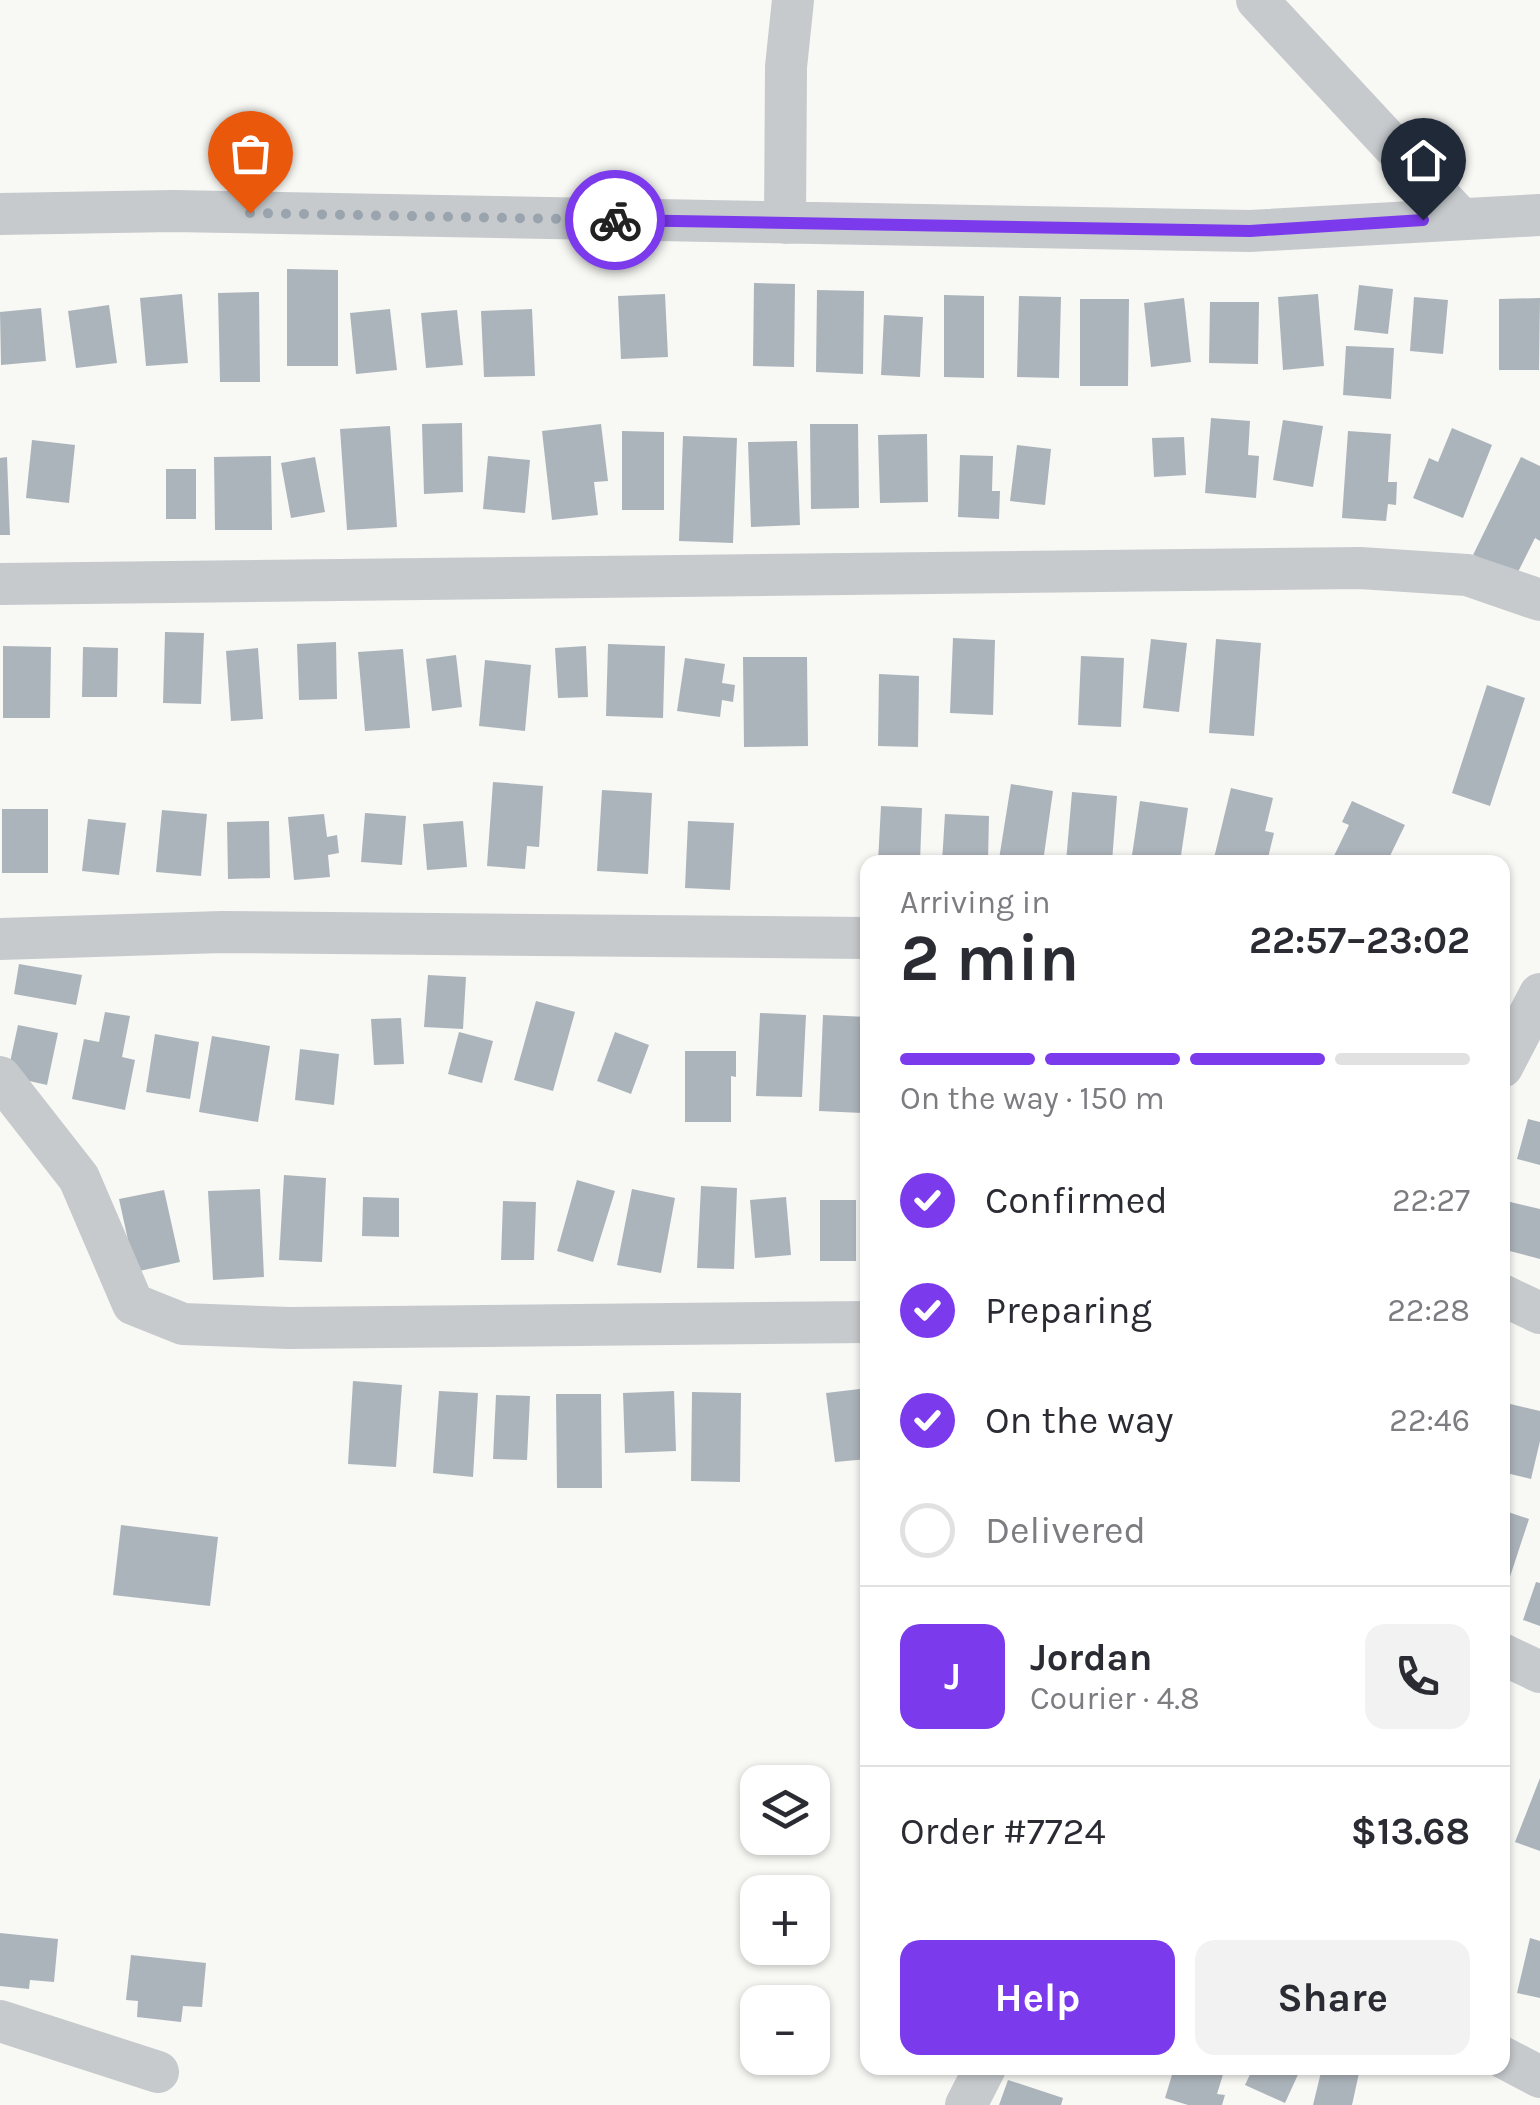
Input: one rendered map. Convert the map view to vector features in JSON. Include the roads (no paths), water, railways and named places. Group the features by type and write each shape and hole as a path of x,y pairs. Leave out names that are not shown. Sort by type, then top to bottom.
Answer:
{"street":[{"path":"785,223 786,67 793,0"},
{"path":"1257,0 1459,217"},
{"path":"0,214 174,211 1250,231 1540,215"},
{"path":"0,584 1360,568 1467,576 1540,600"},
{"path":"0,939 222,932 860,938"},
{"path":"1510,1045 1540,994"},
{"path":"0,1077 79,1178 133,1304 183,1324 289,1328 860,1322"},
{"path":"1510,1300 1540,1313"},
{"path":"1510,1658 1540,1672"},
{"path":"0,2021 158,2072"},
{"path":"1510,2061 1540,2077"},
{"path":"966,2105 981,2075"}]}
